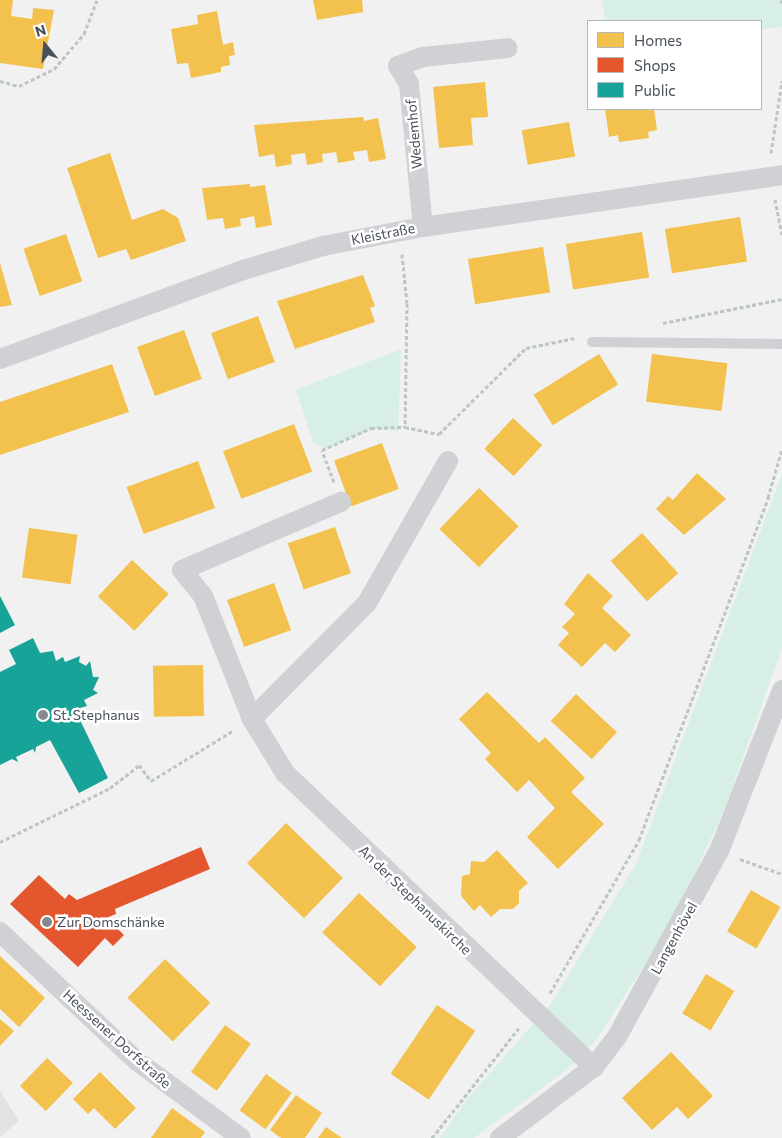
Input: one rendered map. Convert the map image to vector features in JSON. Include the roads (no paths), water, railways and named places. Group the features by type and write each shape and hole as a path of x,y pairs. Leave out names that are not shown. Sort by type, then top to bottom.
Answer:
{"street":[{"name":"Wedemhof","path":"423,227 409,84 398,66 423,57 508,48"},
{"name":"Kleistraße","path":"0,359 244,270 323,246 423,227 777,176"},
{"path":"252,719 367,603 448,461"},
{"name":"An der Stephanuskirche","path":"341,502 182,570 202,596 252,719 285,773 534,1013 594,1067"},
{"name":"Langenhövel","path":"500,1138 594,1067 658,967 719,851 782,690"},
{"name":"Heessener Dorfstraße","path":"0,932 137,1061 241,1138"}],"lane":[{"path":"588,339 782,344"}],"place":[{"name":"St. Stephanus","path":"43,715"},
{"name":"Zur Domschänke","path":"47,922"}]}
